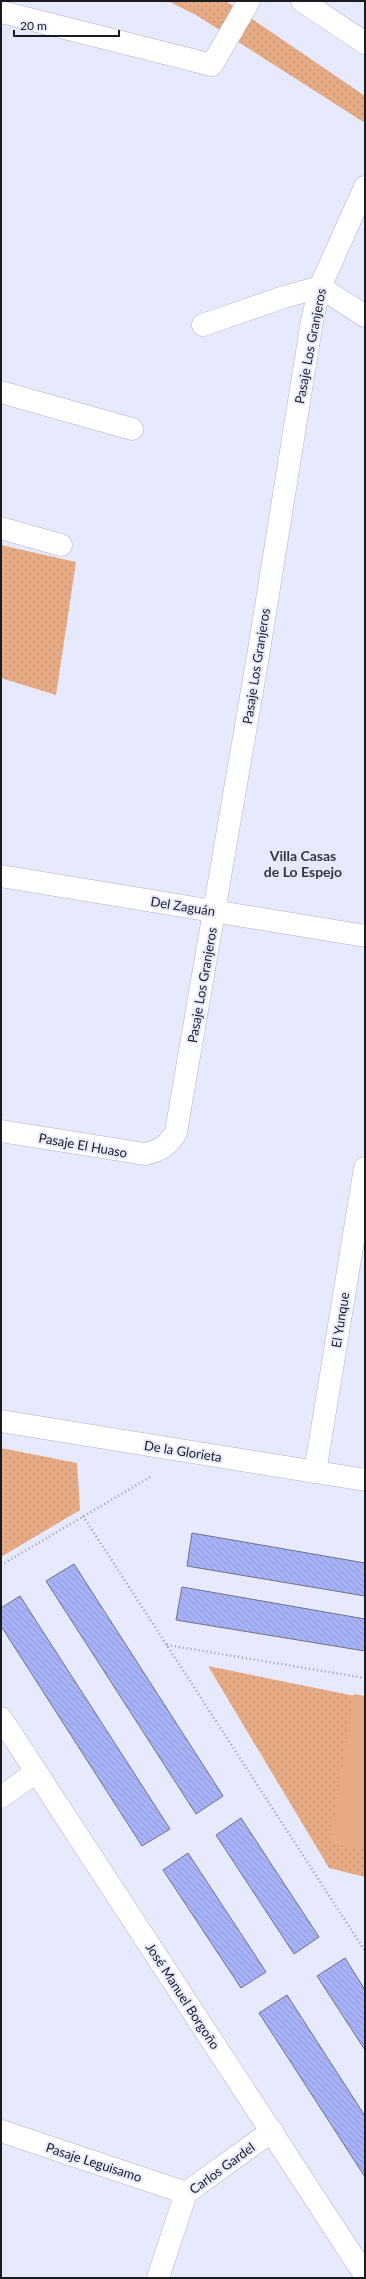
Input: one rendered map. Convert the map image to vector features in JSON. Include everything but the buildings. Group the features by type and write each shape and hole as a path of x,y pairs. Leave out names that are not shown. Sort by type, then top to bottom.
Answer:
{"street":[{"path":"1,12 212,65 249,1"},
{"path":"302,1 365,43"},
{"name":"Pasaje Los Granjeros","path":"164,1148 176,1132 179,1122 312,321 320,287 365,187"},
{"path":"203,325 284,297 320,287 365,316"},
{"path":"1,392 132,429"},
{"path":"1,528 61,546"},
{"name":"Del Zaguán","path":"1,876 365,936"},
{"name":"Pasaje El Huaso","path":"1,1131 135,1154 155,1152 164,1148"},
{"name":"El Yunque","path":"314,1472 365,1168"},
{"name":"De la Glorieta","path":"1,1421 365,1480"},
{"name":"José Manuel Borgoño","path":"1,1718 365,2275"},
{"path":"1,1797 36,1772"},
{"name":"Pasaje Leguisamo","path":"1,2131 186,2193"},
{"name":"Carlos Gardel","path":"158,2278 186,2193 272,2131"}],"path":[{"path":"1,1565 193,1452"},
{"path":"83,1516 365,1951"},
{"path":"166,1645 365,1678"}],"shaded area":[{"path":"168,1 226,1 365,96 365,123 196,15"},
{"path":"1,545 76,562 56,695 1,678"},
{"path":"1,1448 77,1463 80,1510 1,1557"},
{"path":"208,1666 365,1698 365,1877 329,1868"},
{"path":"354,1694 365,1696 365,1849 330,1844"}],"district":[{"name":"Villa Casas de Lo Espejo","path":"303,864"}]}
